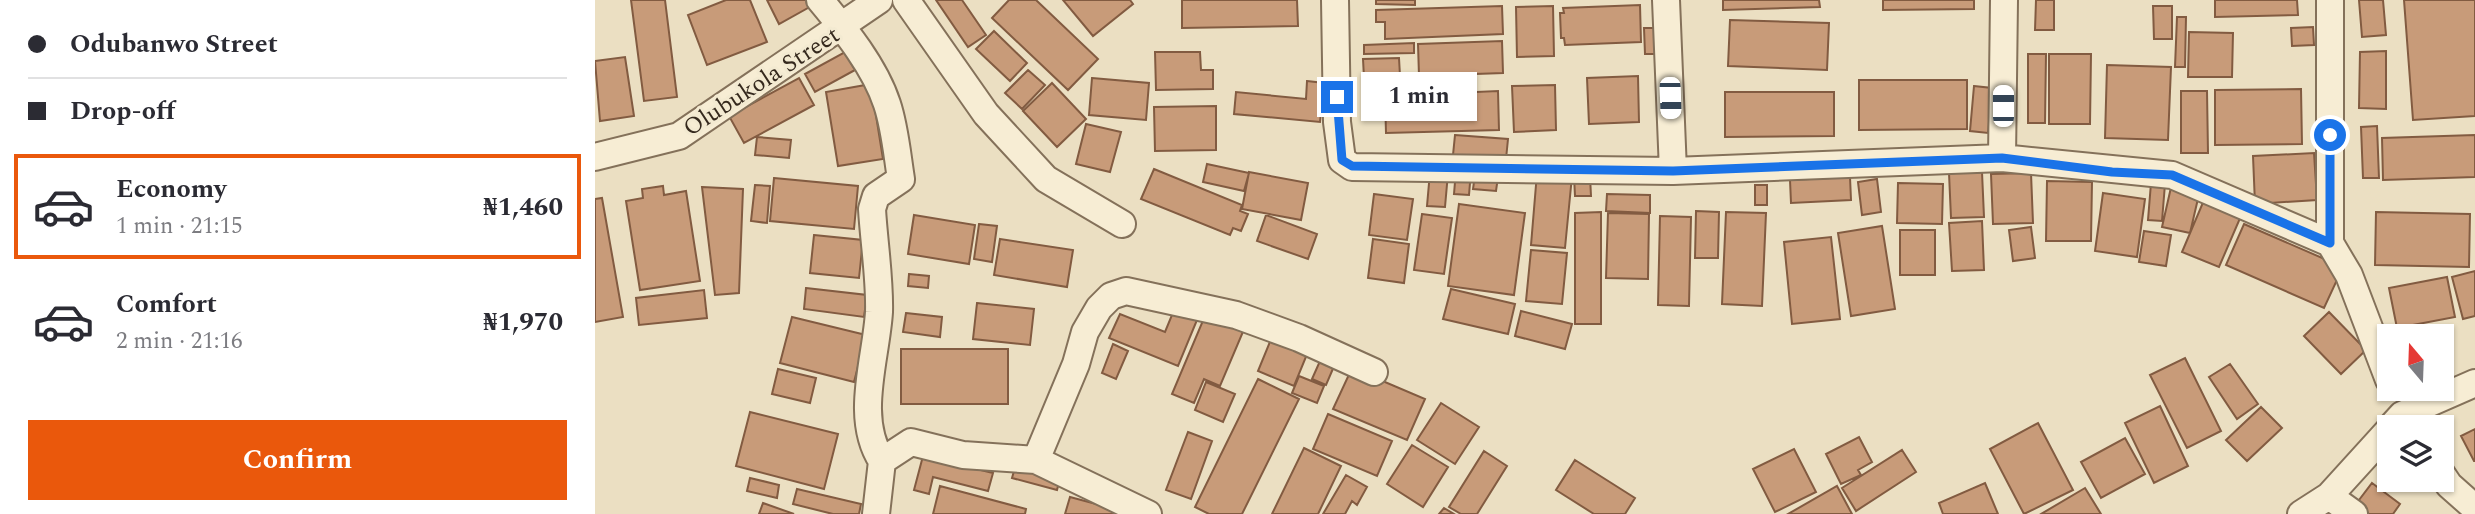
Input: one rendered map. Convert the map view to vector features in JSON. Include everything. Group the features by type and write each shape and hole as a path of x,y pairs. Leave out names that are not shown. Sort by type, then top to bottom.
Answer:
{"street":[{"path":"820,0 849,23 887,102 901,179 876,196 872,209 879,311 869,390 869,418 873,448 882,461 876,514"},
{"path":"906,0 986,114 1046,179 1122,224"},
{"path":"1335,0 1337,122 1342,160 1352,166 1673,171 2002,158 2112,172 2172,175 2330,243"},
{"path":"1666,0 1673,171"},
{"path":"2002,158 2004,0"},
{"path":"2330,0 2330,243 2349,275 2377,348"},
{"name":"Olubukola Street","path":"595,157 679,136 878,1"},
{"path":"1036,460 1076,364 1086,332 1099,308 1111,296 1126,291 1236,315 1299,338 1374,372"},
{"path":"2416,415 2475,383"},
{"path":"882,461 911,442 963,455 1036,460 1148,514"},
{"path":"2301,514 2334,491 2377,446"},
{"path":"2454,489 2475,508"},
{"path":"2334,491 2354,514"}],"building":[{"path":"631,0 665,0 677,97 644,101"},
{"path":"726,0 750,0 767,42 707,65 688,15"},
{"path":"767,0 812,0 815,4 779,24"},
{"path":"936,0 962,0 986,35 968,47"},
{"path":"1009,0 1036,0 1098,59 1068,90 992,18"},
{"path":"1063,0 1130,0 1133,4 1093,36"},
{"path":"1182,0 1297,0 1298,26 1182,28"},
{"path":"1376,0 1415,0 1415,5 1376,4"},
{"path":"1723,0 1819,0 1820,7 1723,10"},
{"path":"1883,0 1974,0 1974,9 1883,10"},
{"path":"2036,0 2054,0 2054,30 2035,30"},
{"path":"2215,0 2297,0 2298,15 2215,17"},
{"path":"2359,0 2383,0 2386,35 2362,37"},
{"path":"2404,0 2475,0 2475,116 2413,120"},
{"path":"1640,5 1641,42 1565,45 1564,38 1561,38 1560,13 1564,13 1563,8"},
{"path":"1502,6 1503,34 1385,39 1385,22 1376,22 1376,10"},
{"path":"1553,6 1554,56 1517,57 1516,7"},
{"path":"2153,6 2172,6 2172,39 2154,39"},
{"path":"2177,17 2186,17 2185,67 2175,67"},
{"path":"1730,20 1829,23 1827,70 1728,66"},
{"path":"2313,27 2314,45 2292,46 2291,28"},
{"path":"1644,28 1654,28 1655,54 1645,54"},
{"path":"994,31 1027,63 1010,81 976,49"},
{"path":"2189,32 2233,33 2232,77 2188,77"},
{"path":"1502,41 1503,73 1419,76 1418,44"},
{"path":"1414,43 1414,53 1364,54 1364,45"},
{"path":"2386,51 2386,109 2359,108 2360,52"},
{"path":"845,52 855,70 815,92 805,74"},
{"path":"1155,52 1200,52 1201,70 1213,70 1213,89 1156,90"},
{"path":"2028,54 2046,54 2045,123 2028,123"},
{"path":"2049,54 2091,54 2090,124 2049,124"},
{"path":"625,57 634,116 600,121 595,61"},
{"path":"1399,58 1400,76 1364,78 1363,59"},
{"path":"2107,65 2171,67 2168,140 2105,138"},
{"path":"1028,70 1045,85 1022,109 1005,93"},
{"path":"1638,76 1639,122 1589,124 1587,78"},
{"path":"799,78 814,105 744,143 729,116"},
{"path":"1092,78 1149,83 1146,120 1089,115"},
{"path":"1859,80 1967,80 1967,129 1859,130"},
{"path":"1307,81 1324,83 1320,122 1234,114 1236,92 1306,99"},
{"path":"1052,83 1086,119 1057,147 1023,111"},
{"path":"871,84 883,159 838,166 826,92"},
{"path":"1555,85 1556,130 1514,132 1512,86"},
{"path":"1974,86 1992,88 1988,133 1970,131"},
{"path":"2301,89 2302,144 2215,145 2215,90"},
{"path":"1498,91 1499,130 1386,133 1385,96"},
{"path":"2181,91 2207,91 2208,153 2181,153"},
{"path":"1725,92 1834,92 1834,136 1725,137"},
{"path":"1216,106 1216,150 1155,151 1154,107"},
{"path":"1086,124 1121,132 1110,172 1076,164"},
{"path":"2377,126 2379,178 2363,178 2361,127"},
{"path":"1455,135 1508,139 1506,159 1453,155"},
{"path":"2475,135 2475,177 2383,180 2382,138"},
{"path":"757,137 791,140 789,158 755,155"},
{"path":"2314,153 2317,200 2255,204 2253,156"},
{"path":"1207,164 1249,173 1244,191 1203,182"},
{"path":"1154,169 1242,205 1240,211 1248,214 1241,231 1233,228 1230,235 1141,199"},
{"path":"1456,170 1471,171 1469,195 1454,194"},
{"path":"1249,172 1308,183 1301,220 1242,209"},
{"path":"1430,172 1448,173 1445,207 1427,206"},
{"path":"1982,172 1984,217 1951,218 1949,173"},
{"path":"1537,173 1572,176 1565,248 1531,245"},
{"path":"2031,173 2033,223 1993,224 1991,174"},
{"path":"1475,175 1498,177 1496,191 1473,189"},
{"path":"1574,176 1590,176 1591,196 1575,196"},
{"path":"1850,177 1851,200 1791,203 1790,180"},
{"path":"774,178 858,186 854,229 770,221"},
{"path":"1877,179 1881,212 1862,215 1858,182"},
{"path":"2047,181 2092,182 2091,241 2046,241"},
{"path":"1898,183 1943,184 1942,224 1897,223"},
{"path":"2151,183 2165,184 2162,221 2148,220"},
{"path":"2172,183 2200,190 2190,233 2162,227"},
{"path":"755,185 770,186 767,223 751,221"},
{"path":"1755,185 1767,185 1767,205 1755,205"},
{"path":"663,186 664,195 686,191 700,281 640,290 626,201 643,198 642,189"},
{"path":"702,187 743,189 739,293 715,295"},
{"path":"2103,193 2145,199 2137,257 2095,251"},
{"path":"2207,193 2244,209 2219,267 2182,252"},
{"path":"1374,194 1413,199 1407,240 1369,235"},
{"path":"1607,194 1650,195 1650,213 1606,211"},
{"path":"602,198 623,317 595,322 595,199"},
{"path":"1459,204 1525,213 1514,295 1448,286"},
{"path":"1696,211 1719,212 1718,258 1695,258"},
{"path":"1601,212 1601,324 1575,324 1575,213"},
{"path":"1726,212 1766,213 1762,306 1722,304"},
{"path":"2376,212 2470,214 2469,267 2375,265"},
{"path":"1608,213 1649,214 1648,279 1606,278"},
{"path":"1422,214 1452,218 1444,274 1414,270"},
{"path":"914,215 975,225 969,264 908,254"},
{"path":"1266,215 1317,234 1308,259 1257,241"},
{"path":"1660,216 1691,217 1689,306 1658,305"},
{"path":"1982,221 1984,270 1952,271 1949,223"},
{"path":"979,224 997,226 992,262 974,259"},
{"path":"2244,224 2343,267 2324,308 2226,265"},
{"path":"1882,226 1895,309 1851,316 1838,233"},
{"path":"2031,227 2035,258 2013,261 2009,230"},
{"path":"1900,230 1935,230 1935,275 1900,275"},
{"path":"2144,231 2171,235 2166,266 2139,262"},
{"path":"814,235 863,240 859,278 810,273"},
{"path":"1831,237 1840,319 1792,324 1784,242"},
{"path":"1000,239 1073,250 1067,287 994,275"},
{"path":"1373,239 1409,244 1404,283 1368,278"},
{"path":"1531,250 1567,253 1562,304 1526,301"},
{"path":"2475,271 2475,316 2463,319 2452,277"},
{"path":"909,274 929,276 928,288 908,286"},
{"path":"2447,277 2455,317 2418,324 2396,324 2389,288"},
{"path":"806,288 867,295 864,317 804,309"},
{"path":"1451,289 1515,304 1508,334 1443,319"},
{"path":"704,290 707,318 639,325 636,298"},
{"path":"977,303 1034,309 1030,345 973,339"},
{"path":"1174,310 1197,320 1178,366 1109,338 1120,314 1165,332"},
{"path":"1207,311 1245,327 1220,386 1204,379 1194,403 1172,394"},
{"path":"1521,311 1572,324 1565,349 1515,336"},
{"path":"2329,312 2366,350 2341,374 2304,336"},
{"path":"906,313 942,317 940,337 903,332"},
{"path":"792,317 866,335 854,382 780,363"},
{"path":"1274,332 1310,347 1294,386 1258,371"},
{"path":"1113,344 1128,351 1116,379 1102,373"},
{"path":"901,349 1008,349 1008,404 901,404"},
{"path":"1324,352 1338,357 1326,385 1312,379"},
{"path":"2185,358 2221,431 2187,448 2150,375"},
{"path":"2230,364 2258,404 2237,419 2209,377"},
{"path":"1352,368 1425,399 1407,440 1333,409"},
{"path":"778,369 816,378 810,403 772,394"},
{"path":"1299,376 1324,386 1317,403 1292,393"},
{"path":"1258,379 1299,399 1242,514 1209,514 1195,507"},
{"path":"1206,382 1235,394 1223,422 1195,410"},
{"path":"1441,403 1479,427 1455,464 1417,440"},
{"path":"2160,406 2188,466 2154,483 2125,423"},
{"path":"2261,407 2282,428 2247,461 2226,440"},
{"path":"750,412 838,434 824,489 736,466"},
{"path":"1328,414 1392,441 1377,476 1313,449"},
{"path":"2038,423 2073,490 2024,514 1990,449"},
{"path":"2475,429 2475,461 2474,461 2461,436"},
{"path":"1188,432 1212,441 1191,499 1166,490"},
{"path":"1859,437 1872,462 1858,470 1861,475 1841,484 1826,454"},
{"path":"2125,438 2145,474 2101,498 2081,462"},
{"path":"1412,445 1448,467 1423,507 1387,484"},
{"path":"1304,448 1341,466 1318,514 1272,514"},
{"path":"1794,449 1816,492 1775,512 1753,469"},
{"path":"1902,450 1916,472 1856,511 1842,488"},
{"path":"1484,451 1507,466 1477,514 1461,514 1449,507"},
{"path":"923,456 993,473 988,491 933,477 929,494 914,490"},
{"path":"1575,460 1635,498 1625,514 1594,514 1556,490"},
{"path":"1016,464 1061,475 1057,490 1012,478"},
{"path":"1346,475 1367,487 1357,505 1352,501 1345,514 1323,514"},
{"path":"750,478 779,485 777,498 747,491"},
{"path":"1985,483 1998,514 1943,514 1939,503"},
{"path":"2372,483 2377,487 2377,492 2384,492 2400,504 2393,514 2369,514 2356,504"},
{"path":"940,486 1026,509 1025,514 933,514"},
{"path":"1837,486 1852,514 1788,514"},
{"path":"2085,488 2101,514 2041,514"},
{"path":"797,489 861,504 859,514 833,514 793,504"},
{"path":"1070,497 1126,512 1126,514 1065,514"},
{"path":"763,503 794,514 759,514"},
{"path":"1444,508 1454,514 1439,514"}],"route":[{"path":"1337,97 1342,160 1352,166 1673,171 2002,158 2112,172 2172,175 2203,186 2330,243 2330,135"}]}
